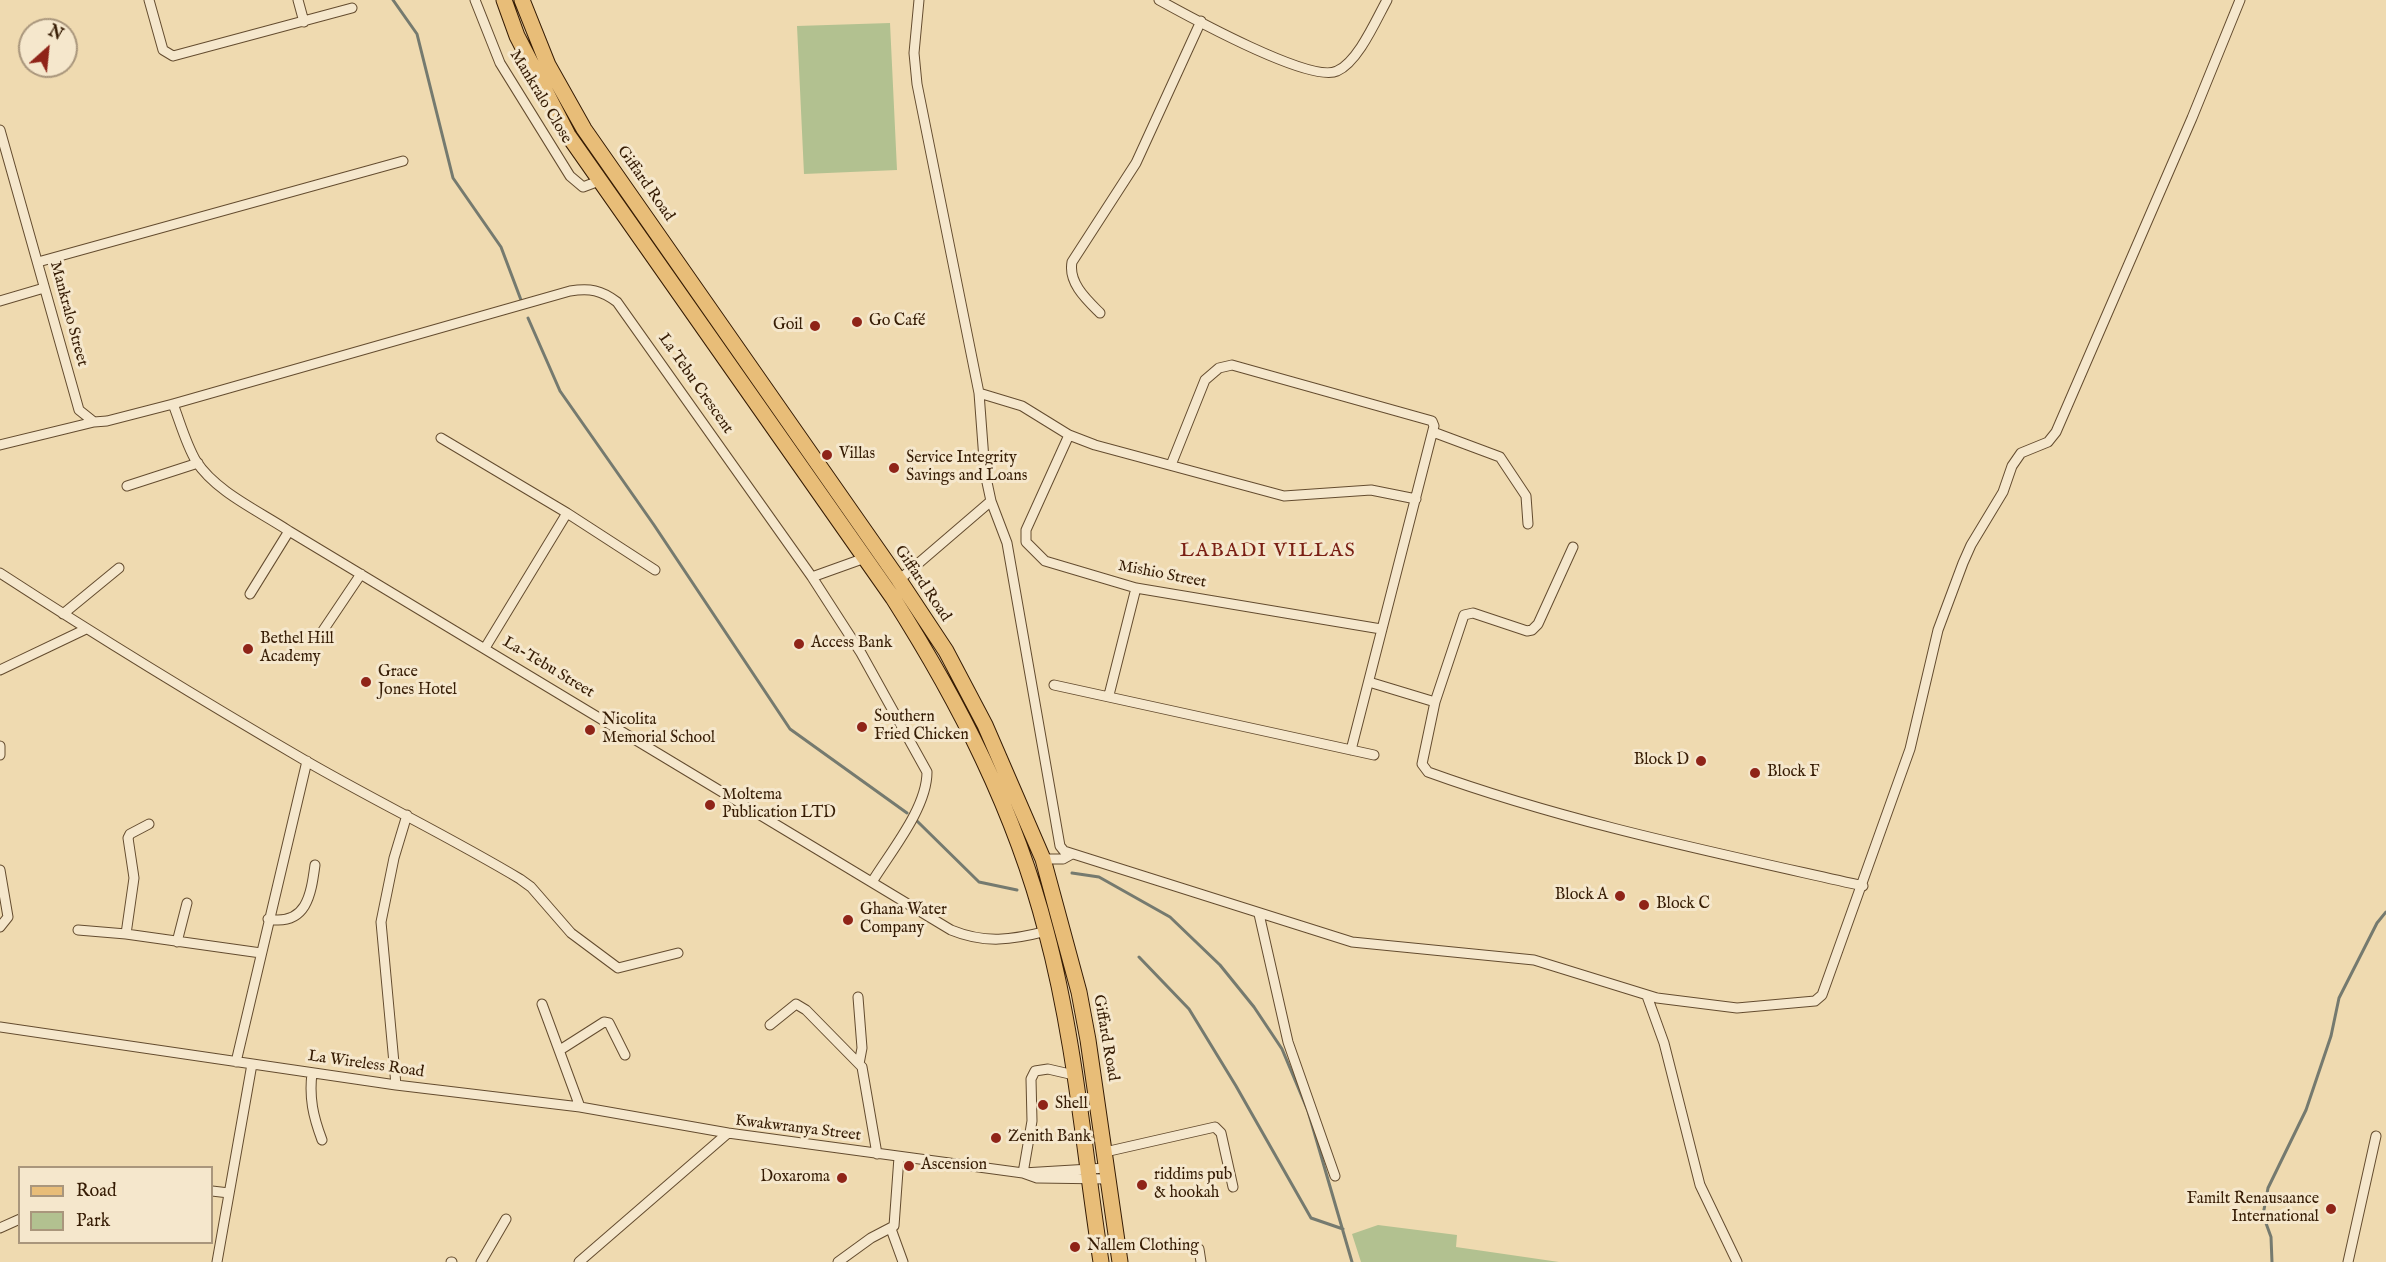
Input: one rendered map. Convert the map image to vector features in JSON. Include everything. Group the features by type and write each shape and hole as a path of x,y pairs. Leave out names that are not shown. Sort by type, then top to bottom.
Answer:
{"main road":[{"name":"Giffard Road","path":"504,0 517,36 537,79 568,135 865,558 928,653 969,728 1006,809 1047,931 1065,1016 1101,1262"},
{"name":"Giffard Road","path":"522,0 548,65 584,129 899,580 946,651 985,725 1043,859 1079,992 1120,1262"}],"street":[{"path":"148,0 163,50 173,56 352,8"},
{"path":"298,0 304,22"},
{"name":"Mankralo Close","path":"475,0 500,63 570,176 583,187 599,181"},
{"path":"919,0 914,52 918,84 979,393 985,473 991,501 1007,543 1060,846 1072,854 1352,942 1534,960 1647,996 1737,1008 1815,1001 1822,995 1863,886 1910,749 1938,630 1967,554 2003,492 2012,466 2021,453 2048,442 2056,432 2192,118 2240,0"},
{"path":"1159,0 1289,63 1326,74 1347,65 1387,0"},
{"path":"1100,313 1080,292 1070,271 1072,262 1136,163 1201,21"},
{"name":"Mankralo Street","path":"0,130 79,410 94,422"},
{"path":"38,262 402,161"},
{"path":"0,301 44,288"},
{"name":"La Tebu Crescent","path":"173,404 570,291 588,288 603,292 617,302 644,337 812,577 866,662 927,772 927,787 920,803 872,882"},
{"path":"1172,465 1205,380 1219,368 1232,365 1428,417 1434,426 1351,750"},
{"path":"979,393 1022,406 1069,435 1095,445 1284,496 1371,490 1416,499"},
{"path":"0,446 173,404"},
{"name":"La-Tebu Street","path":"173,404 198,463 222,487 289,531 951,930 980,940 1007,941 1047,931"},
{"path":"1432,432 1500,457 1526,496 1528,524"},
{"name":"Mishio Street","path":"1069,435 1026,530 1026,542 1045,561 1136,588 1381,629"},
{"path":"441,438 567,513 655,570"},
{"path":"127,486 198,463"},
{"path":"899,580 991,501"},
{"path":"486,648 567,513"},
{"path":"250,594 289,531"},
{"path":"1574,547 1538,624 1532,630 1527,631 1473,613 1464,615 1435,702 1422,764 1428,772 1490,795 1671,843 1863,886"},
{"path":"812,577 847,567 865,558"},
{"path":"63,614 119,568"},
{"path":"0,573 86,630 307,761 448,836 531,887 571,933 618,968 678,953"},
{"path":"320,635 361,574"},
{"path":"1109,695 1136,588"},
{"path":"0,670 86,630"},
{"path":"1369,682 1435,702"},
{"path":"1054,685 1109,695 1374,755"},
{"path":"236,1062 307,761"},
{"path":"396,1085 381,922 394,858 406,815"},
{"path":"126,934 134,878 128,838 130,834 149,824"},
{"path":"1043,859 1063,859 1072,854"},
{"path":"268,919 293,916 308,904 315,865"},
{"path":"0,870 8,917 0,927"},
{"path":"177,942 187,903"},
{"path":"1259,914 1288,1042 1335,1176"},
{"path":"78,930 126,934 261,953"},
{"path":"1647,996 1664,1043 1700,1185 1737,1262"},
{"path":"858,997 862,1048 859,1064"},
{"path":"542,1004 580,1107"},
{"path":"770,1025 796,1004 806,1010 859,1064 865,1073 877,1154"},
{"path":"560,1050 604,1022 609,1023 625,1055"},
{"name":"La Wireless Road","path":"0,1027 396,1085 580,1107 728,1133"},
{"path":"218,1262 252,1064"},
{"path":"1023,1173 1032,1121 1031,1079 1035,1071 1048,1069 1074,1075"},
{"path":"312,1073 309,1096 313,1118 322,1140"},
{"path":"1105,1152 1215,1127 1221,1133 1233,1187"},
{"name":"Kwakwranya Street","path":"579,1262 728,1133 1023,1173 1036,1170 1088,1175 1107,1174"},
{"path":"2348,1262 2376,1136"},
{"path":"838,1262 871,1238 891,1229 896,1221 899,1157"},
{"path":"213,1191 229,1193"},
{"path":"481,1262 506,1219"},
{"path":"0,1228 18,1220"},
{"path":"891,1229 903,1262"},
{"path":"1199,1249 1201,1262"}],"green space":[{"path":"890,23 897,170 804,174 797,26"},
{"path":"1378,1225 1457,1235 1456,1247 1559,1262 1361,1262 1352,1234"}],"waterway":[{"path":"393,0 417,34 453,178 501,247 521,300"},
{"path":"528,318 560,391 654,525 790,729 907,813"},
{"path":"917,821 979,882 1017,890"},
{"path":"1072,873 1099,877 1170,917 1220,965 1254,1007 1282,1049 1308,1111 1352,1262"},
{"path":"2272,1262 2271,1237 2263,1215 2268,1188 2306,1110 2331,1036 2339,998 2377,923 2386,912"},
{"path":"1139,957 1189,1009 1311,1218 1343,1229"}],"place":[{"name":"Go Café","path":"857,322"},
{"name":"Goil","path":"815,326"},
{"name":"Villas","path":"827,455"},
{"name":"Service Integrity Savings and Loans","path":"894,468"},
{"name":"Access Bank","path":"799,644"},
{"name":"Bethel Hill Academy","path":"248,649"},
{"name":"Grace Jones Hotel","path":"366,682"},
{"name":"Southern Fried Chicken","path":"862,727"},
{"name":"Nicolita Memorial School","path":"590,730"},
{"name":"Block D","path":"1701,761"},
{"name":"Block F","path":"1755,773"},
{"name":"Moltema Publication LTD","path":"710,805"},
{"name":"Block A","path":"1620,896"},
{"name":"Block C","path":"1644,905"},
{"name":"Ghana Water Company","path":"848,920"},
{"name":"Shell","path":"1043,1105"},
{"name":"Zenith Bank","path":"996,1138"},
{"name":"Ascension","path":"909,1166"},
{"name":"Doxaroma","path":"842,1178"},
{"name":"riddims pub & hookah","path":"1142,1185"},
{"name":"Familt Renausaance International","path":"2331,1209"},
{"name":"Nallem Clothing","path":"1075,1247"}],"district":[{"name":"LABADI VILLAS","path":"1268,552"}]}
